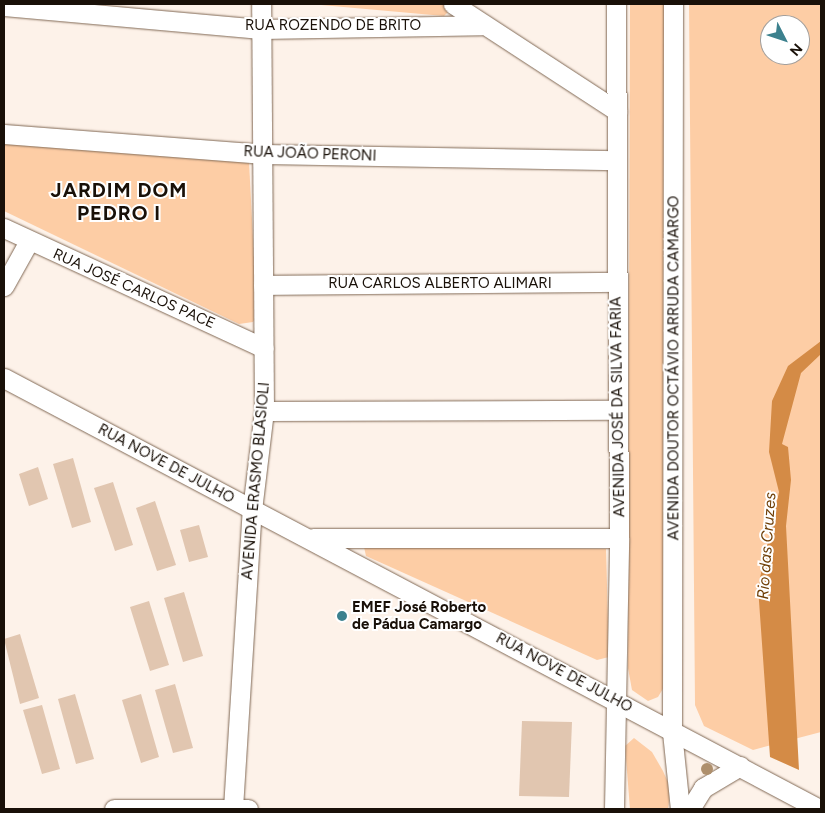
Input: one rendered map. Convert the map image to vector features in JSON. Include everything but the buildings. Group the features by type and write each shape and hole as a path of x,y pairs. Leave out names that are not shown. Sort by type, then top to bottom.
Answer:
{"street":[{"name":"AVENIDA ERASMO BLASIOLI","path":"240,809 252,510 264,411 264,154 261,4"},
{"path":"453,4 617,111"},
{"name":"AVENIDA JOSÉ DA SILVA FARIA","path":"614,809 614,700 619,538 616,4"},
{"name":"AVENIDA DOUTOR OCTÁVIO ARRUDA CAMARGO","path":"673,4 672,732 680,809"},
{"name":"RUA ROZENDO DE BRITO","path":"4,6 261,29 482,24"},
{"name":"RUA JOÃO PERONI","path":"4,134 264,154 617,160"},
{"name":"RUA JOSÉ CARLOS PACE","path":"4,228 264,348"},
{"path":"4,286 29,241"},
{"name":"RUA CARLOS ALBERTO ALIMARI","path":"263,285 617,282"},
{"name":"RUA NOVE DE JULHO","path":"4,378 252,510 313,538 672,732 819,809"},
{"path":"264,411 617,410"},
{"path":"313,538 619,538"},
{"path":"690,809 703,788 745,769"},
{"path":"114,809 240,809"}],"shaded area":[{"path":"310,4 446,4 450,10 444,16"},
{"path":"630,4 666,4 664,687 658,697 648,701 632,690 628,668"},
{"path":"689,4 821,4 821,732 753,750 704,726 695,705"},
{"path":"4,143 249,162 257,315 253,322 239,324 4,211"},
{"path":"821,341 821,354 801,373 782,444 788,447 791,480 786,526 799,770 770,757 758,587 779,492 769,452 772,401 788,366"},
{"path":"364,547 606,549 609,657 597,660 366,556"},
{"path":"634,738 652,752 663,771 671,789 668,809 630,809 625,746"}],"place":[{"name":"EMEF José Roberto de Pádua Camargo","path":"342,616"}],"district":[{"name":"JARDIM DOM PEDRO I","path":"119,202"}],"water label":[{"name":"Rio das Cruzes","path":"767,546"}]}
